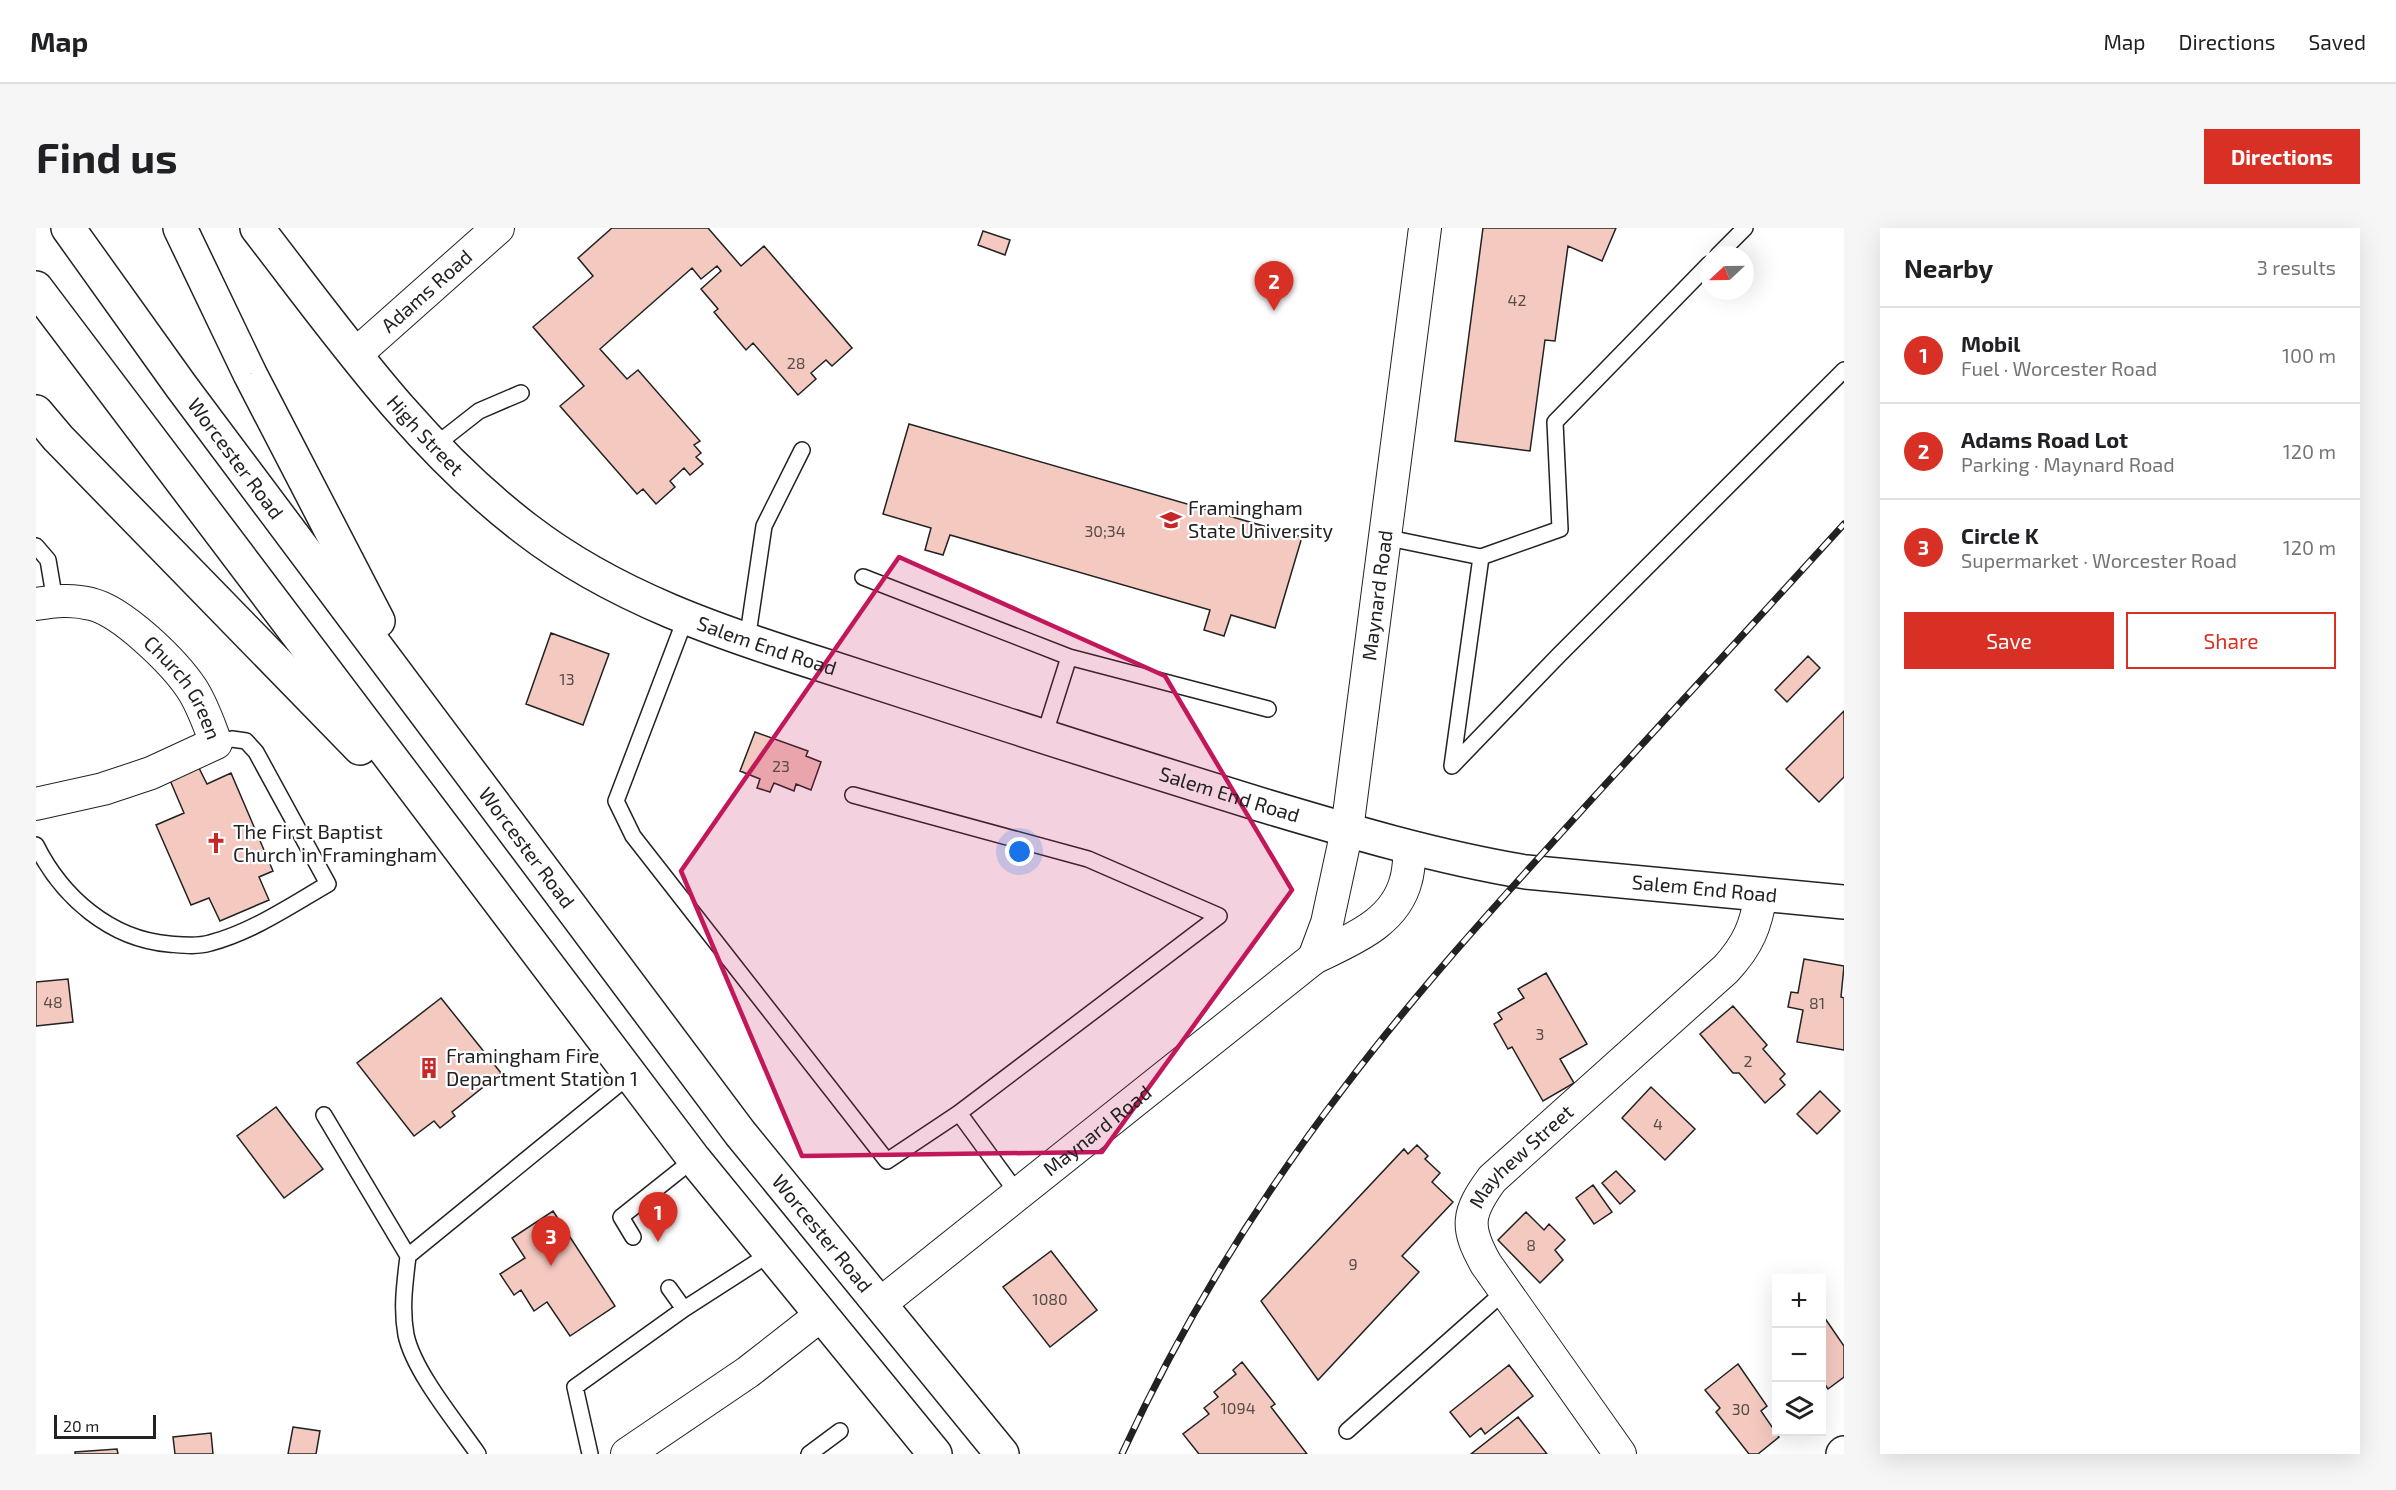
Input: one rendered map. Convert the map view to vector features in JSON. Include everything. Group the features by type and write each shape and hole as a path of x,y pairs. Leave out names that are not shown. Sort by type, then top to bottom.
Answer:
{"main road":[{"name":"Worcester Road","path":"68,228 181,386 740,1133 1002,1454"},
{"path":"180,228 346,561 442,735"},
{"name":"High Street","path":"257,228 393,403 433,447 481,493 528,531 579,566 636,596"},
{"path":"36,288 694,1159 935,1454"},
{"path":"36,412 58,438 363,751 489,889"},
{"name":"Salem End Road","path":"636,596 747,640 1044,736 1410,848 1482,865 1526,872 1844,902"}],"street":[{"name":"Adams Road","path":"356,355 498,228"},
{"name":"Maynard Road","path":"1314,958 1330,913 1347,830 1425,228"},
{"name":"Church Green","path":"36,804 103,789 151,773 216,743 205,713 191,688 169,662 135,629 113,613 93,604 66,600 45,603"},
{"name":"Maynard Road","path":"880,1304 1314,958 1365,932 1380,921 1395,905 1406,881 1410,848"},
{"name":"Mayhew Street","path":"1620,1454 1486,1264 1472,1234 1470,1224 1472,1212 1492,1179 1726,969 1743,950 1751,933 1761,894"},
{"path":"629,1453 756,1366 821,1314"}],"lane":[{"path":"1727,246 1745,228"},
{"path":"1384,537 1481,557 1560,529 1555,422 1700,273"},
{"path":"1481,557 1452,766 1844,370"},
{"path":"433,447 479,411 521,393"},
{"path":"747,640 764,526 802,450"},
{"path":"36,546 48,560 45,603"},
{"path":"863,577 1069,657 1268,709"},
{"path":"686,617 616,801 633,836 887,1161 959,1113 1219,916 1088,859 853,795"},
{"path":"1044,736 1069,657"},
{"path":"36,845 44,862 69,894 94,916 124,933 154,943 183,946 207,944 233,936 328,884 256,752 246,741 231,739 216,743"},
{"path":"408,1256 630,1075"},
{"path":"959,1113 1018,1194"},
{"path":"324,1115 408,1256 404,1308 406,1335 413,1355 478,1454"},
{"path":"633,1237 621,1217 694,1159"},
{"path":"590,1454 575,1387 684,1309 771,1253"},
{"path":"669,1288 684,1309"},
{"path":"1347,1431 1505,1291"},
{"path":"809,1454 840,1431"}],"highlighted area":[{"path":"899,557 1165,676 1292,890 1102,1152 802,1156 681,871"}],"building":[{"path":"612,228 708,228 741,266 764,246 852,348 832,366 826,360 811,373 816,379 798,395 753,343 746,350 714,312 718,309 701,289 721,271 717,266 701,279 692,268 600,349 627,379 638,370 700,441 694,445 701,453 696,457 703,464 690,475 684,468 670,481 675,487 656,504 643,489 637,494 560,406 584,386 533,327 593,276 578,258"},
{"path":"1483,228 1616,228 1602,261 1568,246 1555,341 1545,340 1530,451 1455,441"},
{"path":"983,231 1010,240 1005,255 978,245"},
{"path":"909,424 1302,537 1275,628 1231,615 1224,636 1204,630 1210,610 950,535 943,555 925,550 931,528 883,514"},
{"path":"551,633 609,654 583,725 526,704"},
{"path":"1808,656 1820,668 1787,702 1775,690"},
{"path":"1844,711 1844,777 1819,802 1786,769"},
{"path":"755,732 808,751 806,756 821,762 811,790 796,784 794,791 774,783 770,792 757,788 760,779 740,771"},
{"path":"198,766 207,784 231,773 273,871 259,877 269,900 220,921 209,898 191,905 156,825 184,813 169,778"},
{"path":"1804,959 1844,966 1841,997 1844,998 1844,1050 1797,1042 1803,1010 1788,1007 1791,992 1798,993"},
{"path":"1546,973 1587,1044 1560,1059 1574,1083 1543,1101 1512,1047 1508,1049 1494,1024 1502,1019 1498,1013 1524,998 1518,989"},
{"path":"68,979 73,1022 36,1026 36,982"},
{"name":"Framingham Fire Department Station 1","path":"441,998 501,1073 452,1112 455,1116 440,1128 434,1121 414,1136 357,1063"},
{"path":"1733,1006 1767,1045 1763,1049 1785,1074 1780,1079 1785,1085 1765,1103 1739,1073 1733,1073 1700,1034"},
{"path":"1651,1087 1695,1129 1665,1160 1622,1118"},
{"path":"1820,1091 1840,1111 1817,1134 1797,1114"},
{"path":"276,1107 323,1169 284,1198 237,1136"},
{"path":"1417,1145 1428,1156 1425,1159 1440,1173 1432,1182 1453,1202 1402,1256 1419,1272 1318,1380 1261,1301 1404,1149 1408,1154"},
{"path":"1616,1171 1635,1191 1620,1204 1602,1183"},
{"path":"1593,1185 1612,1212 1594,1224 1576,1198"},
{"path":"553,1211 615,1306 570,1336 547,1302 534,1311 521,1290 514,1295 500,1274 525,1258 512,1238"},
{"path":"1526,1212 1544,1230 1549,1224 1565,1240 1555,1250 1563,1260 1540,1283 1498,1240"},
{"path":"1051,1251 1097,1310 1050,1347 1003,1287"},
{"path":"1826,1320 1844,1346 1844,1377 1828,1389 1826,1386"},
{"path":"1242,1362 1275,1404 1271,1407 1307,1454 1199,1454 1183,1434 1209,1414 1204,1408 1218,1397 1214,1392 1236,1374 1233,1370"},
{"path":"1738,1364 1767,1406 1761,1411 1772,1427 1772,1436 1779,1437 1758,1454 1749,1454 1716,1412 1720,1408 1705,1390"},
{"path":"1509,1365 1533,1396 1485,1434 1481,1428 1470,1437 1450,1412"},
{"path":"1518,1417 1547,1454 1471,1454"},
{"path":"293,1427 320,1431 316,1454 288,1454"},
{"path":"211,1433 213,1454 175,1454 173,1437"},
{"path":"117,1449 118,1454 75,1454 75,1452"}],"railway":[{"path":"1122,1454 1169,1358 1222,1266 1280,1176 1373,1050 1503,898 1844,524"}],"place":[{"name":"Adams Road Lot","path":"1274,311"},
{"name":"Framingham State University","path":"1171,520"},
{"name":"The First Baptist Church in Framingham","path":"216,843"},
{"name":"Framingham Fire Department Station 1","path":"429,1068"},
{"name":"Mobil","path":"658,1242"},
{"name":"Circle K","path":"551,1266"}]}
